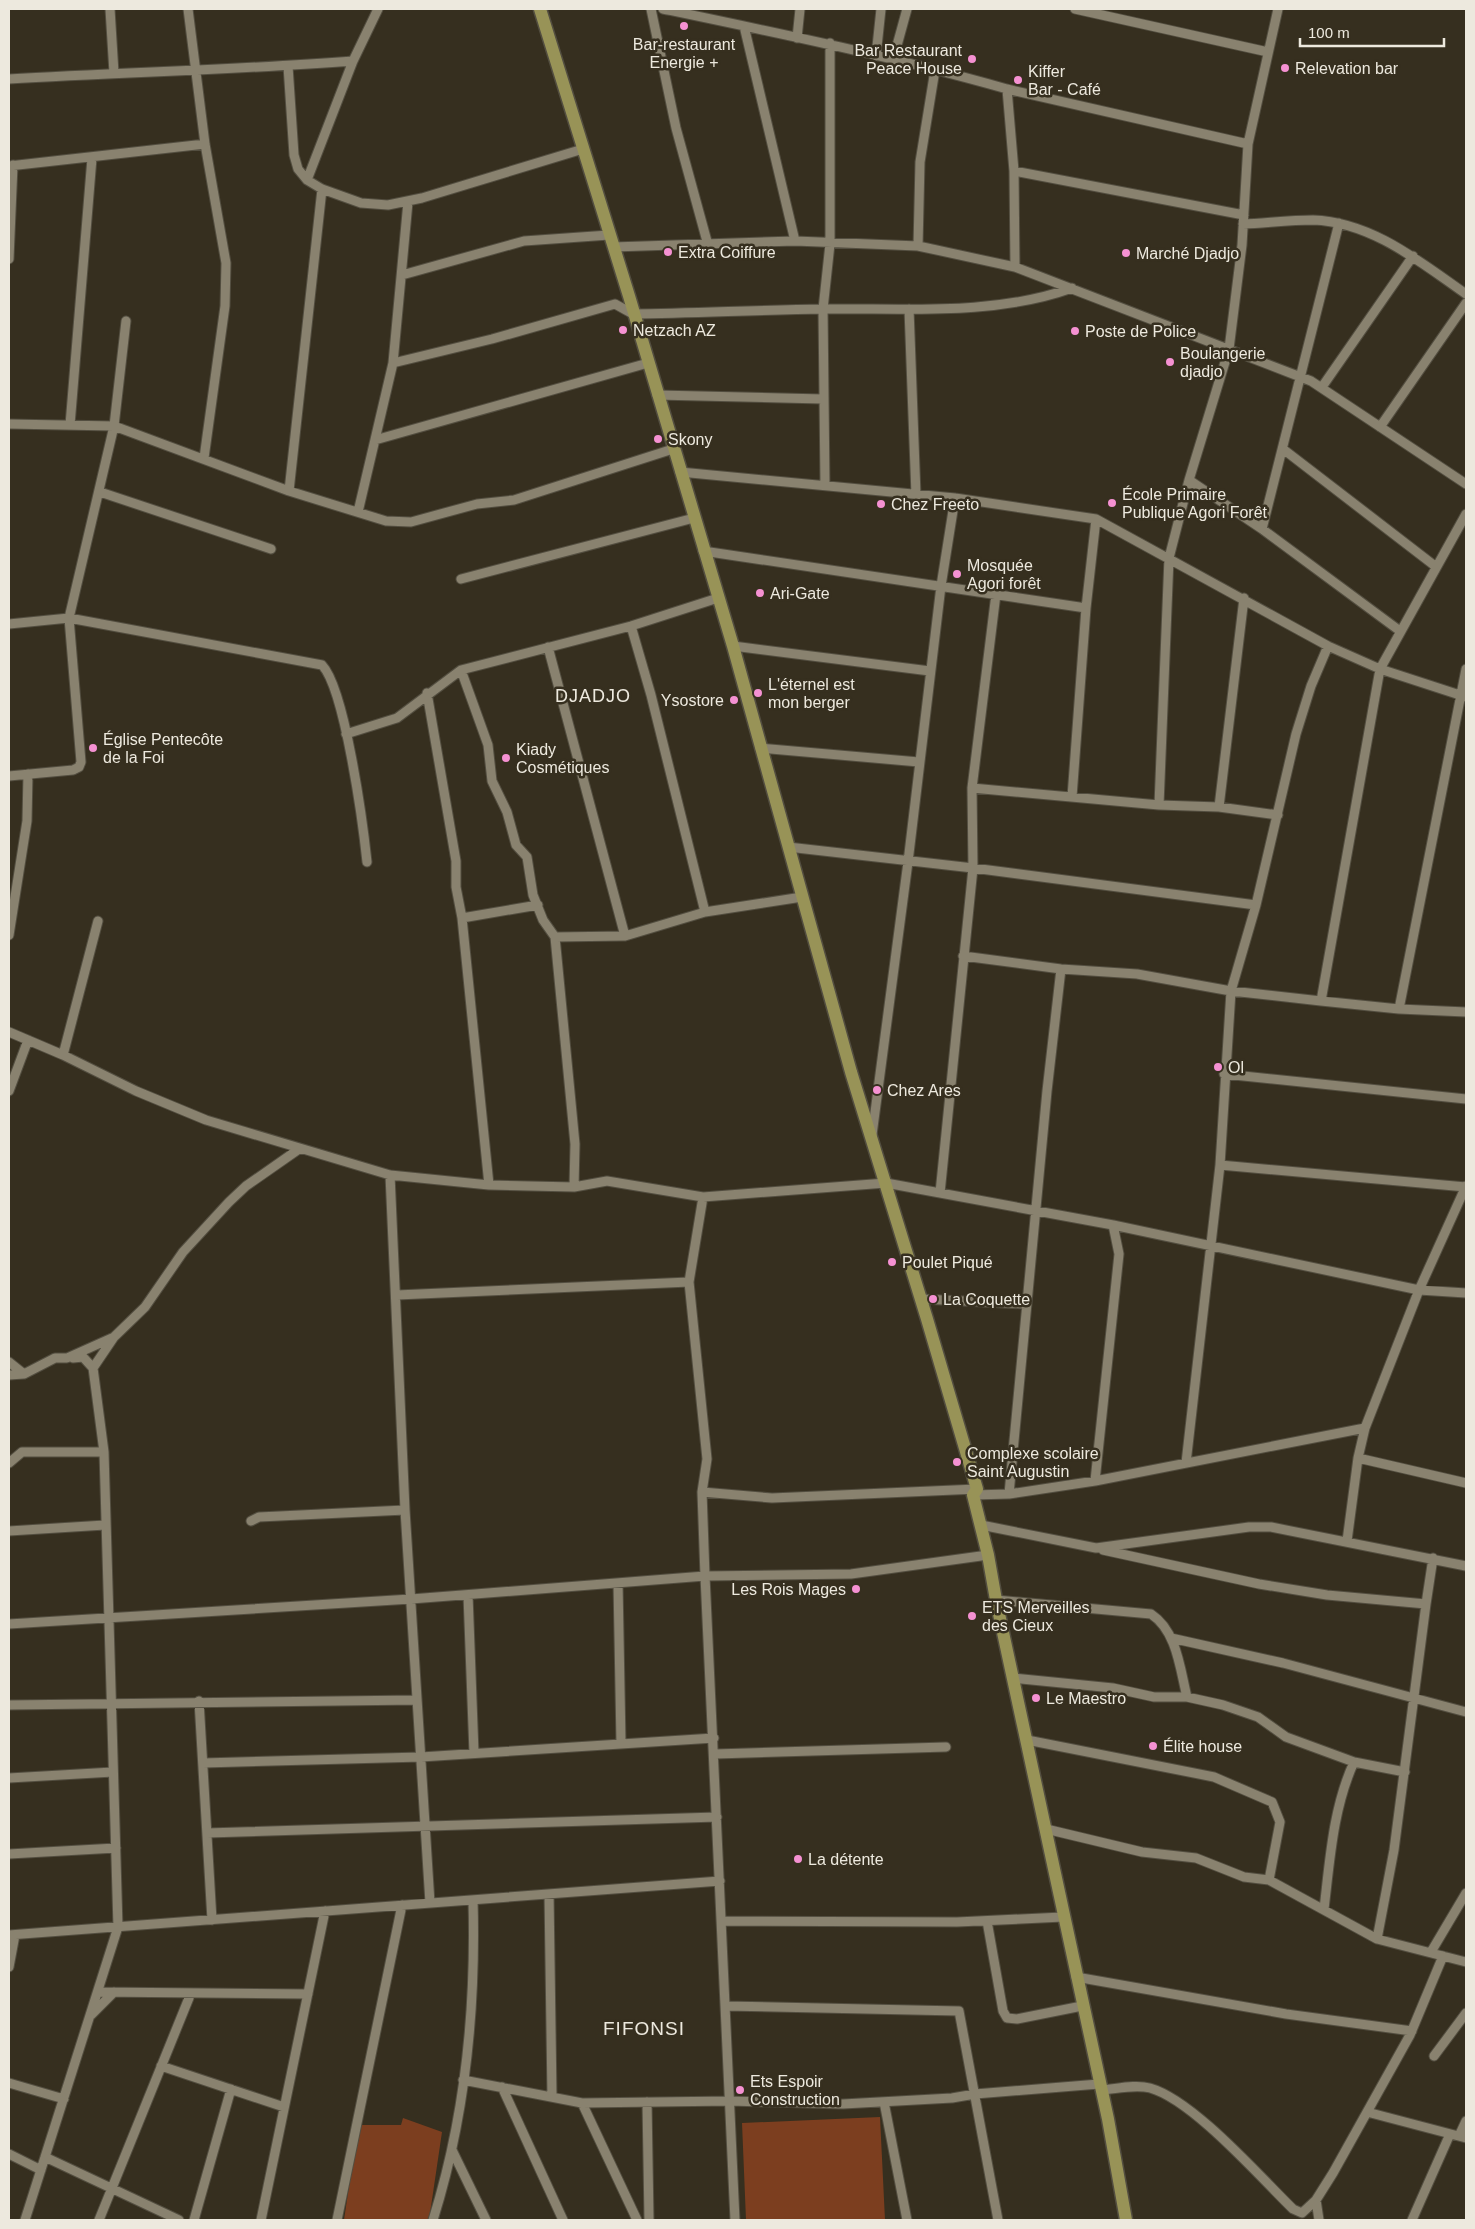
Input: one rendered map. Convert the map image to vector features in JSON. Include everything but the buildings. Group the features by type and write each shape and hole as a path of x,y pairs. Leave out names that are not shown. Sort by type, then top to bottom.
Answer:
{"main road":[{"path":"540,9 718,598 802,897 872,1140 921,1299 975,1492 1012,1678 1027,1740 1100,2087 1126,2220"}],"street":[{"path":"110,9 114,73"},
{"path":"188,9 205,144 226,263 225,306 204,458"},
{"path":"307,180 353,61 378,9"},
{"path":"651,9 676,128 708,245"},
{"path":"663,9 796,38 830,43 1007,89 1248,144"},
{"path":"796,38 800,9"},
{"path":"876,56 881,9"},
{"path":"893,60 907,9"},
{"path":"1075,9 1268,52"},
{"path":"1159,805 1169,558 1189,480 1229,349 1244,220 1248,144 1278,9"},
{"path":"744,26 796,241"},
{"path":"825,486 823,309 830,244 830,43"},
{"path":"9,79 195,71 353,61"},
{"path":"288,66 294,156 298,169 307,180 322,189 373,205 408,202 583,149"},
{"path":"918,246 920,162 935,70"},
{"path":"1007,89 1014,171 1015,267"},
{"path":"9,258 11,166 205,144"},
{"path":"70,425 92,158"},
{"path":"1014,171 1244,220 1312,220 1339,223 1362,230 1413,256 1466,294"},
{"path":"289,491 322,189"},
{"path":"358,512 393,363 408,202"},
{"path":"1262,529 1339,223"},
{"path":"402,276 524,241 609,235"},
{"path":"613,247 796,241 830,244 918,246 1015,267 1300,375 1322,387 1466,484"},
{"path":"1322,387 1413,256"},
{"path":"393,363 492,339 615,304 633,314 823,309 909,309 1002,304 1052,295 1072,288"},
{"path":"1380,427 1466,303"},
{"path":"909,309 916,495"},
{"path":"9,776 73,770 79,767 81,762 69,618 114,426 126,321"},
{"path":"374,440 648,363"},
{"path":"657,394 824,399"},
{"path":"9,424 114,426 289,491 386,521 411,522 477,504 514,500 673,449"},
{"path":"1283,450 1435,566"},
{"path":"680,472 955,498 1096,519 1244,598 1328,646 1380,669 1464,697"},
{"path":"1189,480 1262,529 1400,631"},
{"path":"100,492 271,550"},
{"path":"872,1140 908,862 940,586 955,498"},
{"path":"1321,1001 1380,669 1435,566 1466,514"},
{"path":"461,579 694,518"},
{"path":"1072,797 1086,608 1096,519"},
{"path":"703,551 1086,608"},
{"path":"940,1193 973,868 972,788 996,594"},
{"path":"346,734 397,718 427,693 461,670 631,626 718,598"},
{"path":"1219,807 1244,598"},
{"path":"9,624 69,618 316,662 327,670 332,681 346,734 362,817 367,862"},
{"path":"631,626 651,695 705,912"},
{"path":"548,646 626,936"},
{"path":"732,646 930,671"},
{"path":"1186,1463 1220,1164 1224,1074 1231,991 1256,904 1296,734 1311,686 1328,646"},
{"path":"1400,1009 1464,697 1466,669"},
{"path":"461,670 488,745 492,781 507,812 516,844 527,857 533,895 543,920 555,937 575,1144 574,1187"},
{"path":"427,693 456,861 456,887 462,918 489,1185"},
{"path":"760,748 919,762"},
{"path":"9,935 27,822 28,774"},
{"path":"972,788 1159,805 1219,807 1278,815"},
{"path":"788,847 973,868 1256,904"},
{"path":"555,937 626,936 705,912 802,897"},
{"path":"462,918 538,905"},
{"path":"63,1055 98,921"},
{"path":"964,956 1061,969 1137,974 1231,991 1400,1009 1466,1012"},
{"path":"1009,1494 1026,1304 1061,969"},
{"path":"9,1032 63,1055 136,1091 206,1120 390,1175 489,1185 574,1187 608,1181 703,1197 886,1183 1114,1225 1419,1290 1466,1293"},
{"path":"9,1091 28,1040"},
{"path":"1224,1074 1466,1099"},
{"path":"93,1368 114,1337 145,1307 183,1252 229,1202 246,1186 299,1149"},
{"path":"1220,1164 1466,1187 1419,1290 1365,1428 1358,1458 1346,1542"},
{"path":"390,1175 397,1295 405,1510 430,1903"},
{"path":"703,1197 689,1282 707,1459 702,1492 705,1576 715,1754 735,2220"},
{"path":"1095,1481 1119,1254 1114,1225"},
{"path":"397,1295 689,1282"},
{"path":"921,1299 1026,1304"},
{"path":"67,1358 114,1337"},
{"path":"9,1375 24,1374 55,1358 83,1357 93,1368 104,1452 118,1927 25,2220"},
{"path":"9,1362 24,1374"},
{"path":"702,1492 772,1498 975,1492 1009,1494 1095,1481 1365,1428"},
{"path":"9,1463 22,1452 104,1452"},
{"path":"1358,1458 1466,1483"},
{"path":"251,1521 259,1517 405,1510"},
{"path":"9,1531 105,1525"},
{"path":"981,1525 1259,1584 1327,1595 1426,1604"},
{"path":"1096,1548 1249,1527 1272,1527 1466,1566"},
{"path":"9,1624 411,1599 705,1576 851,1574 988,1555"},
{"path":"1377,1940 1394,1850 1433,1558"},
{"path":"618,1583 621,1743"},
{"path":"468,1595 474,1753"},
{"path":"996,1600 1152,1614 1162,1621 1171,1638 1188,1697"},
{"path":"1171,1638 1283,1662 1466,1712"},
{"path":"1012,1678 1113,1688 1154,1697 1188,1697 1223,1705 1258,1717 1286,1737 1354,1762 1405,1772"},
{"path":"9,1705 111,1702 417,1700"},
{"path":"200,1702 212,1920"},
{"path":"203,1763 421,1757 714,1738"},
{"path":"1027,1740 1214,1777 1272,1802 1280,1822 1269,1880"},
{"path":"715,1754 946,1747"},
{"path":"1324,1909 1342,1787 1354,1762"},
{"path":"9,1778 113,1772"},
{"path":"207,1833 717,1817"},
{"path":"1046,1829 1142,1852 1196,1858 1244,1877 1269,1880 1377,1940 1466,1962"},
{"path":"9,1854 116,1848"},
{"path":"9,1967 12,1935 720,1881"},
{"path":"1431,1952 1466,1893"},
{"path":"549,1894 552,2097"},
{"path":"433,2220 452,2150 462,2080 474,1954 473,1900"},
{"path":"337,2220 402,1905"},
{"path":"261,2220 325,1911"},
{"path":"722,1921 987,1921 1063,1917"},
{"path":"987,1921 1003,2011 1007,2018 1018,2019 1082,2006"},
{"path":"462,2080 582,2103 730,2101 843,2104 952,2098 975,2094 1139,2086 1162,2092 1180,2103 1215,2132 1293,2209 1302,2213 1316,2200 1412,2031 1443,1956"},
{"path":"1076,1977 1286,2014 1412,2031"},
{"path":"98,1992 308,1994"},
{"path":"90,2017 114,1992"},
{"path":"99,2220 191,1993"},
{"path":"725,2006 959,2011 998,2220"},
{"path":"1434,2056 1466,2013"},
{"path":"161,2066 284,2107"},
{"path":"9,2082 64,2099"},
{"path":"502,2087 563,2220"},
{"path":"194,2220 231,2089"},
{"path":"647,2102 649,2220"},
{"path":"884,2102 907,2220"},
{"path":"582,2103 637,2220"},
{"path":"1367,2112 1458,2136"},
{"path":"1412,2220 1466,2121"},
{"path":"452,2150 486,2220"},
{"path":"9,2154 41,2170"},
{"path":"45,2157 180,2220"},
{"path":"1316,2200 1319,2220"}],"shaded area":[{"path":"880,2117 885,2220 746,2220 742,2123"},
{"path":"403,2118 442,2132 429,2220 344,2220 358,2125 401,2125"}],"place":[{"name":"Bar-restaurant Energie +","path":"684,26"},
{"name":"Bar Restaurant Peace House","path":"972,59"},
{"name":"Relevation bar","path":"1285,68"},
{"name":"Kiffer Bar - Café","path":"1018,80"},
{"name":"Extra Coiffure","path":"668,252"},
{"name":"Marché Djadjo","path":"1126,253"},
{"name":"Netzach AZ","path":"623,330"},
{"name":"Poste de Police","path":"1075,331"},
{"name":"Boulangerie djadjo","path":"1170,362"},
{"name":"Skony","path":"658,439"},
{"name":"École Primaire Publique Agori Forêt","path":"1112,503"},
{"name":"Chez Freeto","path":"881,504"},
{"name":"Mosquée Agori forêt","path":"957,574"},
{"name":"Ari-Gate","path":"760,593"},
{"name":"L'éternel est mon berger","path":"758,693"},
{"name":"Ysostore","path":"734,700"},
{"name":"Église Pentecôte de la Foi","path":"93,748"},
{"name":"Kiady Cosmétiques","path":"506,758"},
{"name":"Ol","path":"1218,1067"},
{"name":"Chez Ares","path":"877,1090"},
{"name":"Poulet Piqué","path":"892,1262"},
{"name":"La Coquette","path":"933,1299"},
{"name":"Complexe scolaire Saint Augustin","path":"957,1462"},
{"name":"Les Rois Mages","path":"856,1589"},
{"name":"ETS Merveilles des Cieux","path":"972,1616"},
{"name":"Le Maestro","path":"1036,1698"},
{"name":"Élite house","path":"1153,1746"},
{"name":"La détente","path":"798,1859"},
{"name":"Ets Espoir Construction","path":"740,2090"}],"district":[{"name":"DJADJO","path":"593,696"},
{"name":"FIFONSI","path":"644,2028"}]}
